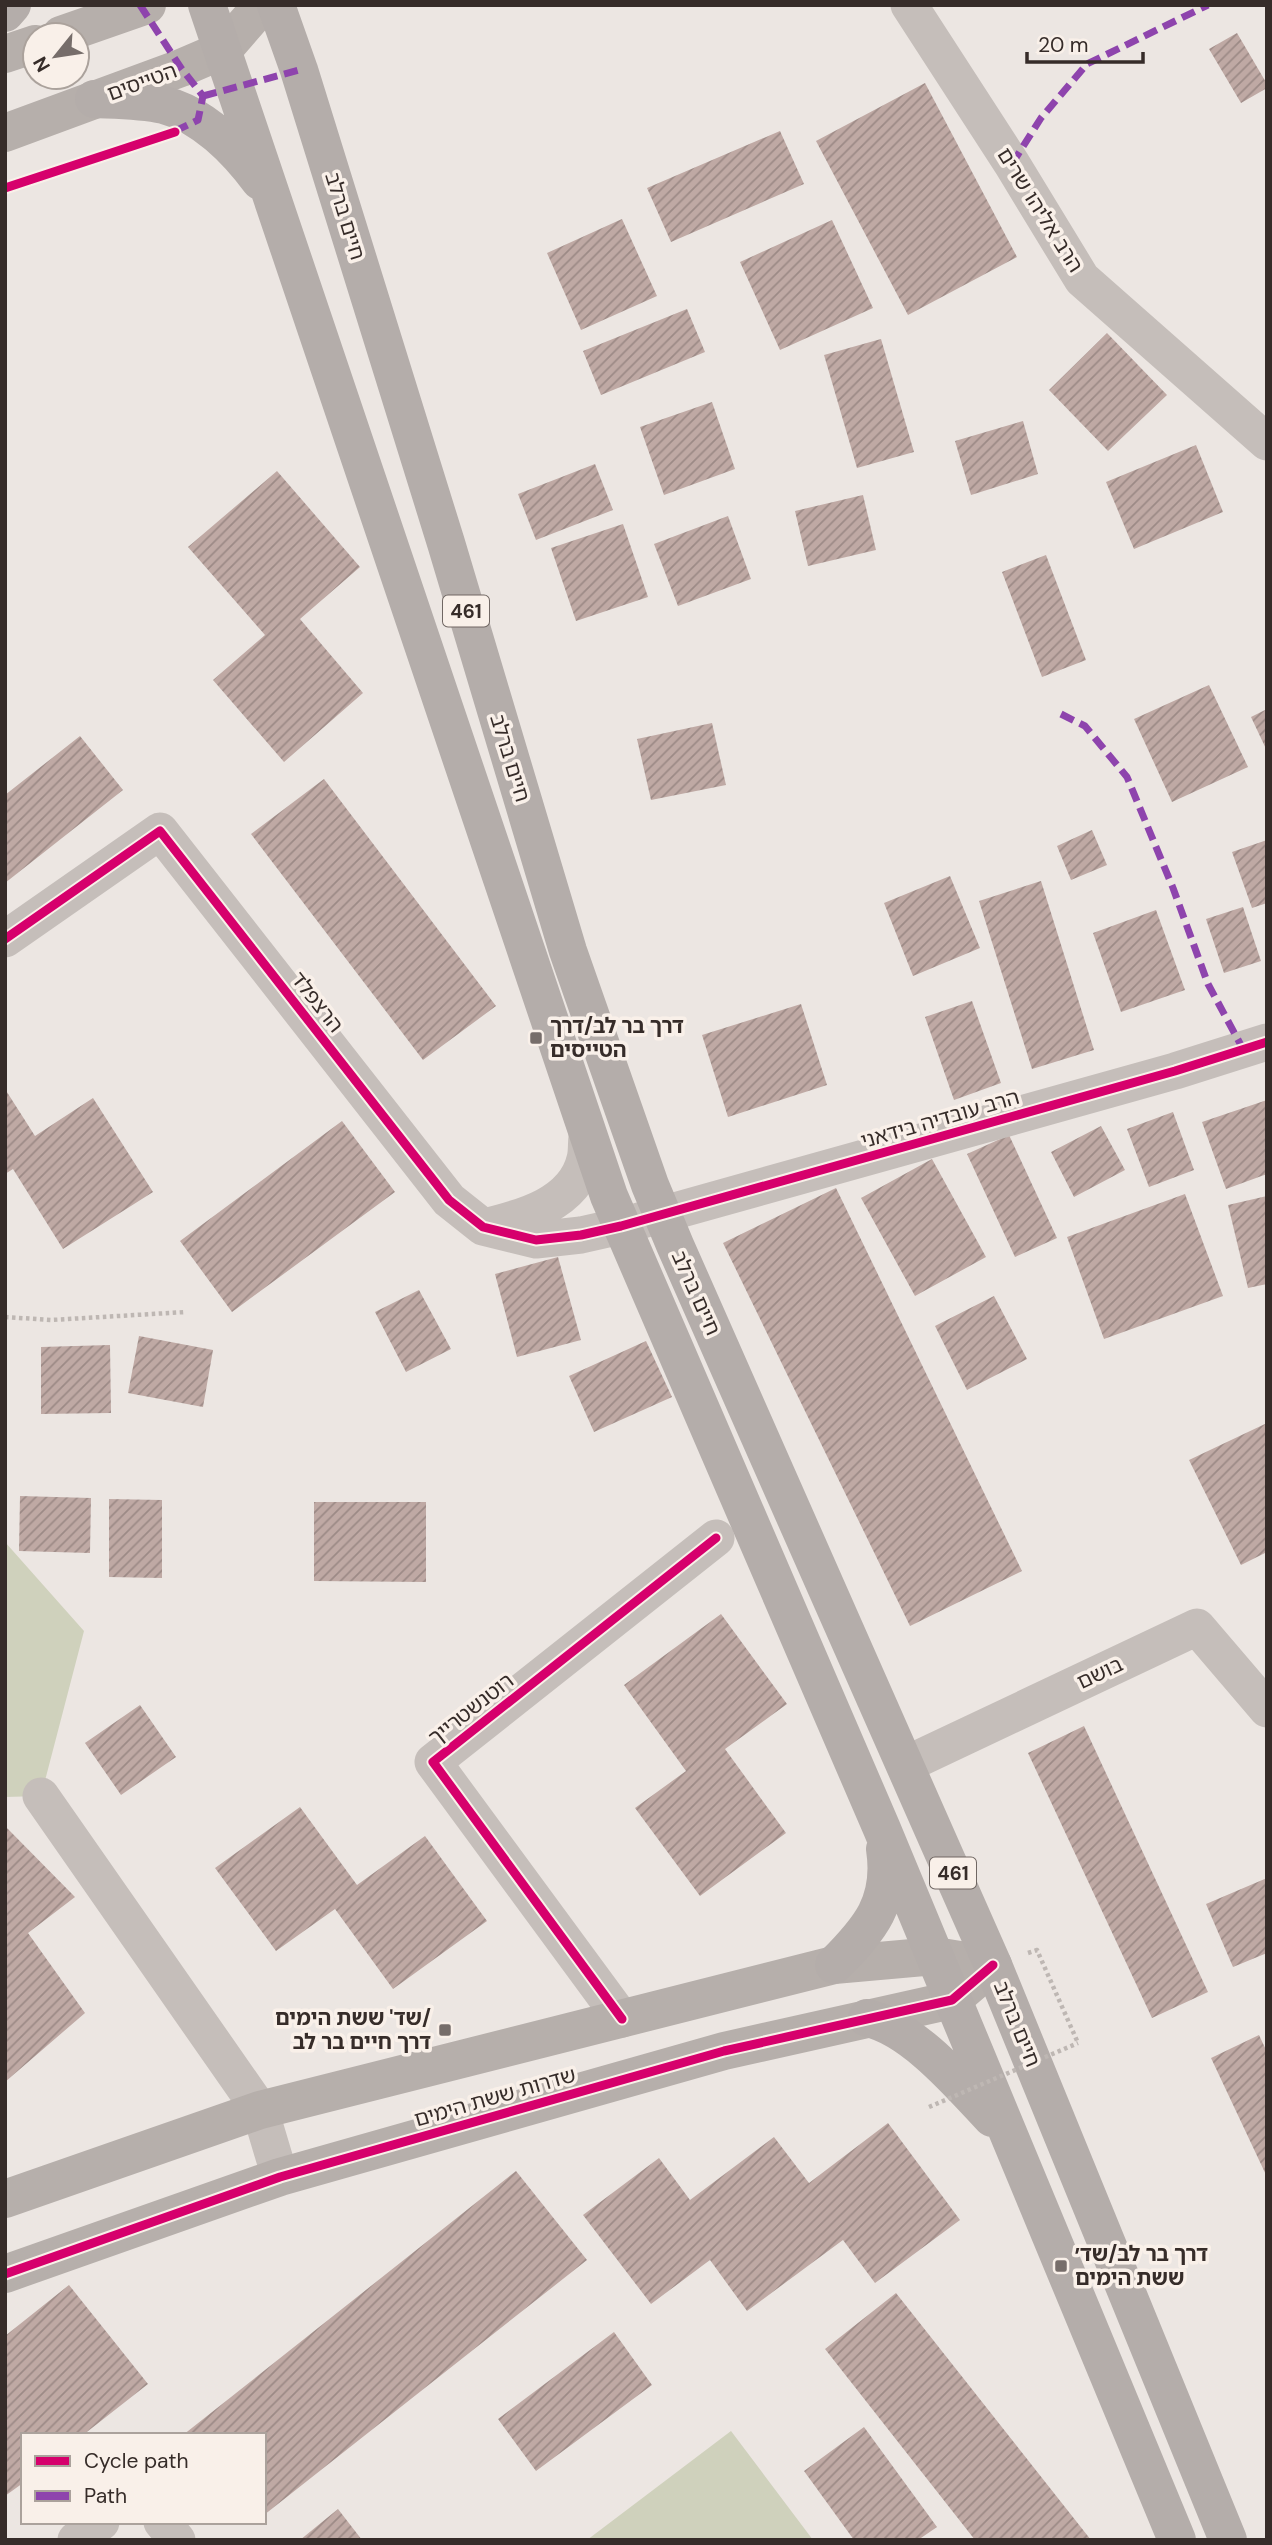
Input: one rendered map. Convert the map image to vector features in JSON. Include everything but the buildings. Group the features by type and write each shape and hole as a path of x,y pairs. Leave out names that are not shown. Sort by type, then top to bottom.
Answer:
{"main road":[{"path":"5,13 12,5"},
{"name":"461","path":"207,5 223,50"},
{"name":"חיים ברלב","path":"276,5 299,69 446,543 568,951 662,1214 993,1965 1228,2540"},
{"name":"חיים ברלב","path":"223,50 587,1137 621,1226 882,1829 1177,2540"},
{"path":"94,99 164,105 198,120 244,160 260,180 275,207"},
{"path":"834,1965 856,1944 881,1906 886,1888 887,1866 882,1829"},
{"path":"867,2018 878,2020 909,2039 945,2070 1008,2137"}],"street":[{"path":"91,25 147,5"},
{"name":"הטייסים","path":"5,132 223,50 262,5"},
{"name":"הרב אליהו שרים","path":"909,5 1013,164 1082,279 1267,442"},
{"name":"הרצפלד","path":"5,939 160,831 449,1200 483,1227 536,1240 580,1235 621,1226"},
{"name":"הרב עובדיה בידאני","path":"621,1226 1162,1075 1267,1042"},
{"path":"483,1227 522,1218 553,1202 567,1190 580,1174 585,1160 587,1137"},
{"name":"רוטנשטרייך","path":"622,2019 433,1762 716,1538"},
{"name":"בושם","path":"905,1765 1197,1627 1267,1709"},
{"path":"41,1797 260,2110 280,2177"},
{"name":"שדרות ששת הימים","path":"5,2199 260,2110 834,1965 935,1956 993,1965"},
{"name":"שדרות ששת הימים","path":"5,2274 280,2177 724,2051 952,2000 993,1965"},
{"path":"76,2540 98,2524"},
{"path":"164,2524 177,2540"}],"path":[{"path":"5,1317 51,1320 186,1312"},
{"path":"929,2107 1078,2043 1037,1950"}],"green space":[{"path":"5,1542 84,1631 41,1796 5,1797"},
{"path":"731,2431 813,2540 587,2540"}],"marked path":[{"path":"140,5 181,68 203,96 198,120 171,133"},
{"path":"1012,164 1041,118 1087,64 1208,5"},
{"path":"203,96 299,70"},
{"path":"1061,714 1085,726 1127,777 1173,888 1208,984 1243,1049"}],"cycle path":[{"path":"5,188 175,132"},
{"path":"5,939 160,831 449,1200 483,1227 536,1240 581,1235 621,1226 1175,1071 1267,1042"},
{"path":"622,2019 433,1762 716,1538"},
{"path":"5,2274 280,2177 724,2051 952,2000 993,1965"}],"place":[{"name":"דרך בר לב/דרך הטייסים","path":"536,1038"},
{"name":"שד' ששת הימים/ דרך חיים בר לב","path":"445,2030"},
{"name":"דרך בר לב/שד׳ ששת הימים","path":"1061,2266"}]}
